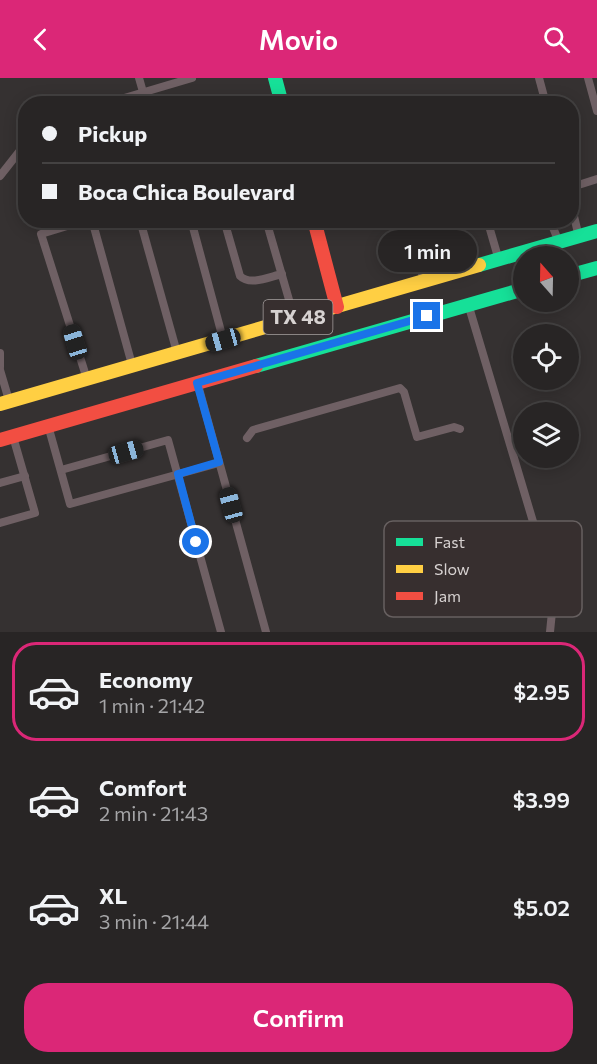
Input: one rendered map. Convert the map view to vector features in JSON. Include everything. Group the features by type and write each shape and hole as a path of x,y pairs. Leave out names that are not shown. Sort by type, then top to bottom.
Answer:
{"main road":[{"path":"275,78 280,96"},
{"path":"316,228 338,307 337,316 330,325"},
{"name":"TX 48","path":"5,403 597,231"},
{"path":"579,273 597,268"},
{"name":"TX 48","path":"7,438 197,383 364,329 513,292"},
{"path":"101,411 118,389"}],"lane":[{"path":"140,78 143,92"},
{"path":"130,96 192,78"},
{"path":"539,78 544,96"},
{"path":"588,78 597,111"},
{"path":"0,176 18,153"},
{"path":"579,185 597,179"},
{"path":"61,228 41,234 87,379"},
{"path":"94,228 132,366"},
{"path":"142,228 177,353"},
{"path":"193,228 223,340"},
{"path":"226,228 240,276 244,280 250,281 282,274"},
{"path":"268,228 295,318"},
{"path":"409,228 424,281"},
{"path":"452,228 464,270"},
{"path":"487,228 498,260"},
{"path":"553,228 558,242"},
{"path":"577,228 579,236"},
{"path":"468,305 533,521"},
{"path":"0,353 5,403"},
{"path":"197,383 266,632"},
{"path":"247,438 253,430 400,388 404,392 417,437 454,426 460,429"},
{"path":"49,426 70,504 219,462"},
{"path":"0,523 35,513 25,476 7,438"},
{"path":"61,470 168,440 221,632"},
{"path":"0,483 25,476"},
{"path":"550,632 552,617"}],"traffic: fast":[{"path":"275,78 280,96"},
{"path":"479,265 597,231"},
{"path":"579,273 597,268"},
{"path":"256,366 513,292"}],"traffic: slow":[{"path":"0,404 479,265"}],"traffic: jam":[{"path":"316,228 337,307"},
{"path":"0,440 256,366"}],"route":[{"path":"196,542 178,474 219,462 197,383 427,316"}]}
